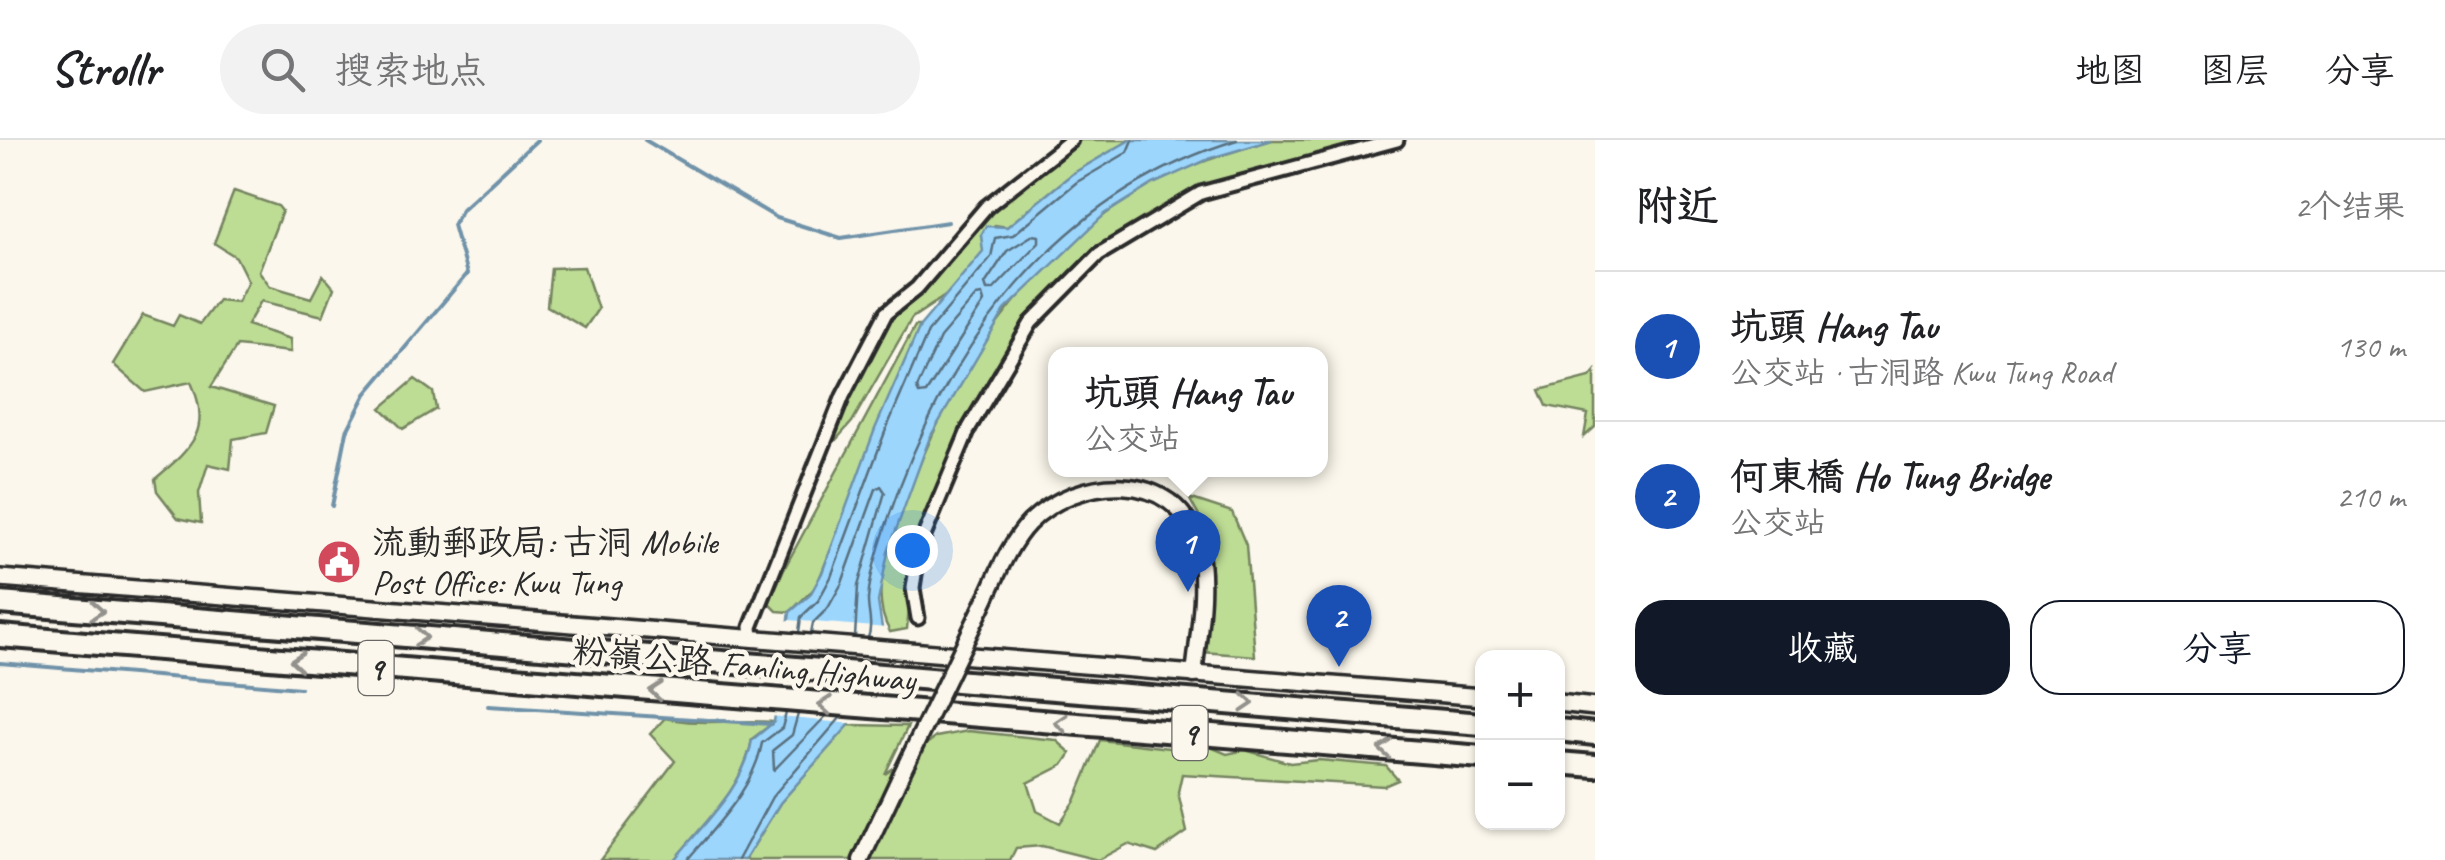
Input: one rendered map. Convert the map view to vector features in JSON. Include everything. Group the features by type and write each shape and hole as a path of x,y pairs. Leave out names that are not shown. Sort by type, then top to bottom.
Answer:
{"highway":[{"name":"粉嶺公路 Fanling Highway","path":"0,604 1475,723"},
{"name":"粉嶺公路 Fanling Highway","path":"0,636 1475,756"},
{"path":"1565,731 1595,734"},
{"path":"1565,764 1595,766"}],"main road":[{"path":"0,578 1475,695"},
{"path":"1565,704 1595,706"}],"street":[{"path":"752,638 751,627 843,396 880,324 917,288 986,206 1071,140"},
{"path":"918,618 913,588 919,548 969,428 1031,322 1099,254 1202,193 1397,140"},
{"path":"861,860 1017,537 1047,508 1097,485 1143,488 1174,507 1198,546 1201,569 1194,675"}],"green space":[{"path":"1080,140 1130,140 1072,174 1007,227 995,225 981,235 984,251 948,294 912,318 852,422 827,450 868,357 890,319 919,296 1005,199"},
{"path":"1272,140 1382,140 1195,188 1096,249 1020,327 951,453 915,545 907,629 890,632 881,602 881,586 892,540 943,413 997,324 1029,284 1106,214 1180,171"},
{"path":"234,191 278,206 282,211 259,271 270,286 311,298 323,275 334,288 323,316 261,301 247,325 290,339 291,352 237,346 211,387 274,406 266,433 233,439 230,469 208,464 199,493 201,523 178,518 157,491 155,479 195,437 200,413 191,382 145,392 113,364 143,315 173,326 179,315 200,324 218,300 237,302 248,281 236,257 214,243"},
{"path":"584,267 598,309 585,328 547,306 551,268"},
{"path":"915,326 920,326 816,587 790,612 777,611 769,603 783,571"},
{"path":"1595,371 1595,427 1584,437 1588,414 1547,406 1540,390 1590,377"},
{"path":"415,379 433,392 436,409 403,429 381,408"},
{"path":"1189,498 1232,512 1246,545 1255,656 1202,652 1211,572 1208,533"},
{"path":"665,718 692,722 774,722 752,739 732,789 674,860 600,860 675,761 650,734"},
{"path":"849,725 908,726 885,774 936,737 968,731 1056,740 1071,753 1063,765 1028,783 1037,811 1060,823 1075,801 1100,740 1169,748 1206,745 1227,754 1245,750 1290,763 1319,760 1386,766 1398,780 1384,786 1182,774 1178,792 1187,832 1157,853 1128,844 1098,860 1042,846 1016,848 1010,860 745,860 780,803"}],"water":[{"path":"1130,140 1272,140 1211,158 1153,184 1105,214 1005,310 930,437 888,552 878,602 882,628 849,725 780,803 745,860 674,860 732,789 752,740 774,722 790,612 810,595 822,573 875,429 920,326 983,251 981,235 986,226 1007,227 1072,174"}],"pier":[{"path":"785,622 887,628 854,724 770,716"}],"waterway":[{"path":"332,506 347,431 366,394 467,274 453,225 462,209 537,140"},
{"path":"645,140 777,218 841,238 948,222"},
{"path":"0,663 300,688"},
{"path":"488,706 771,724"}],"place":[{"name":"流動郵政局: 古洞 Mobile Post Office: Kwu Tung","path":"339,562"},
{"name":"坑頭 Hang Tau","path":"1188,592"},
{"name":"何東橋 Ho Tung Bridge","path":"1339,667"}]}
